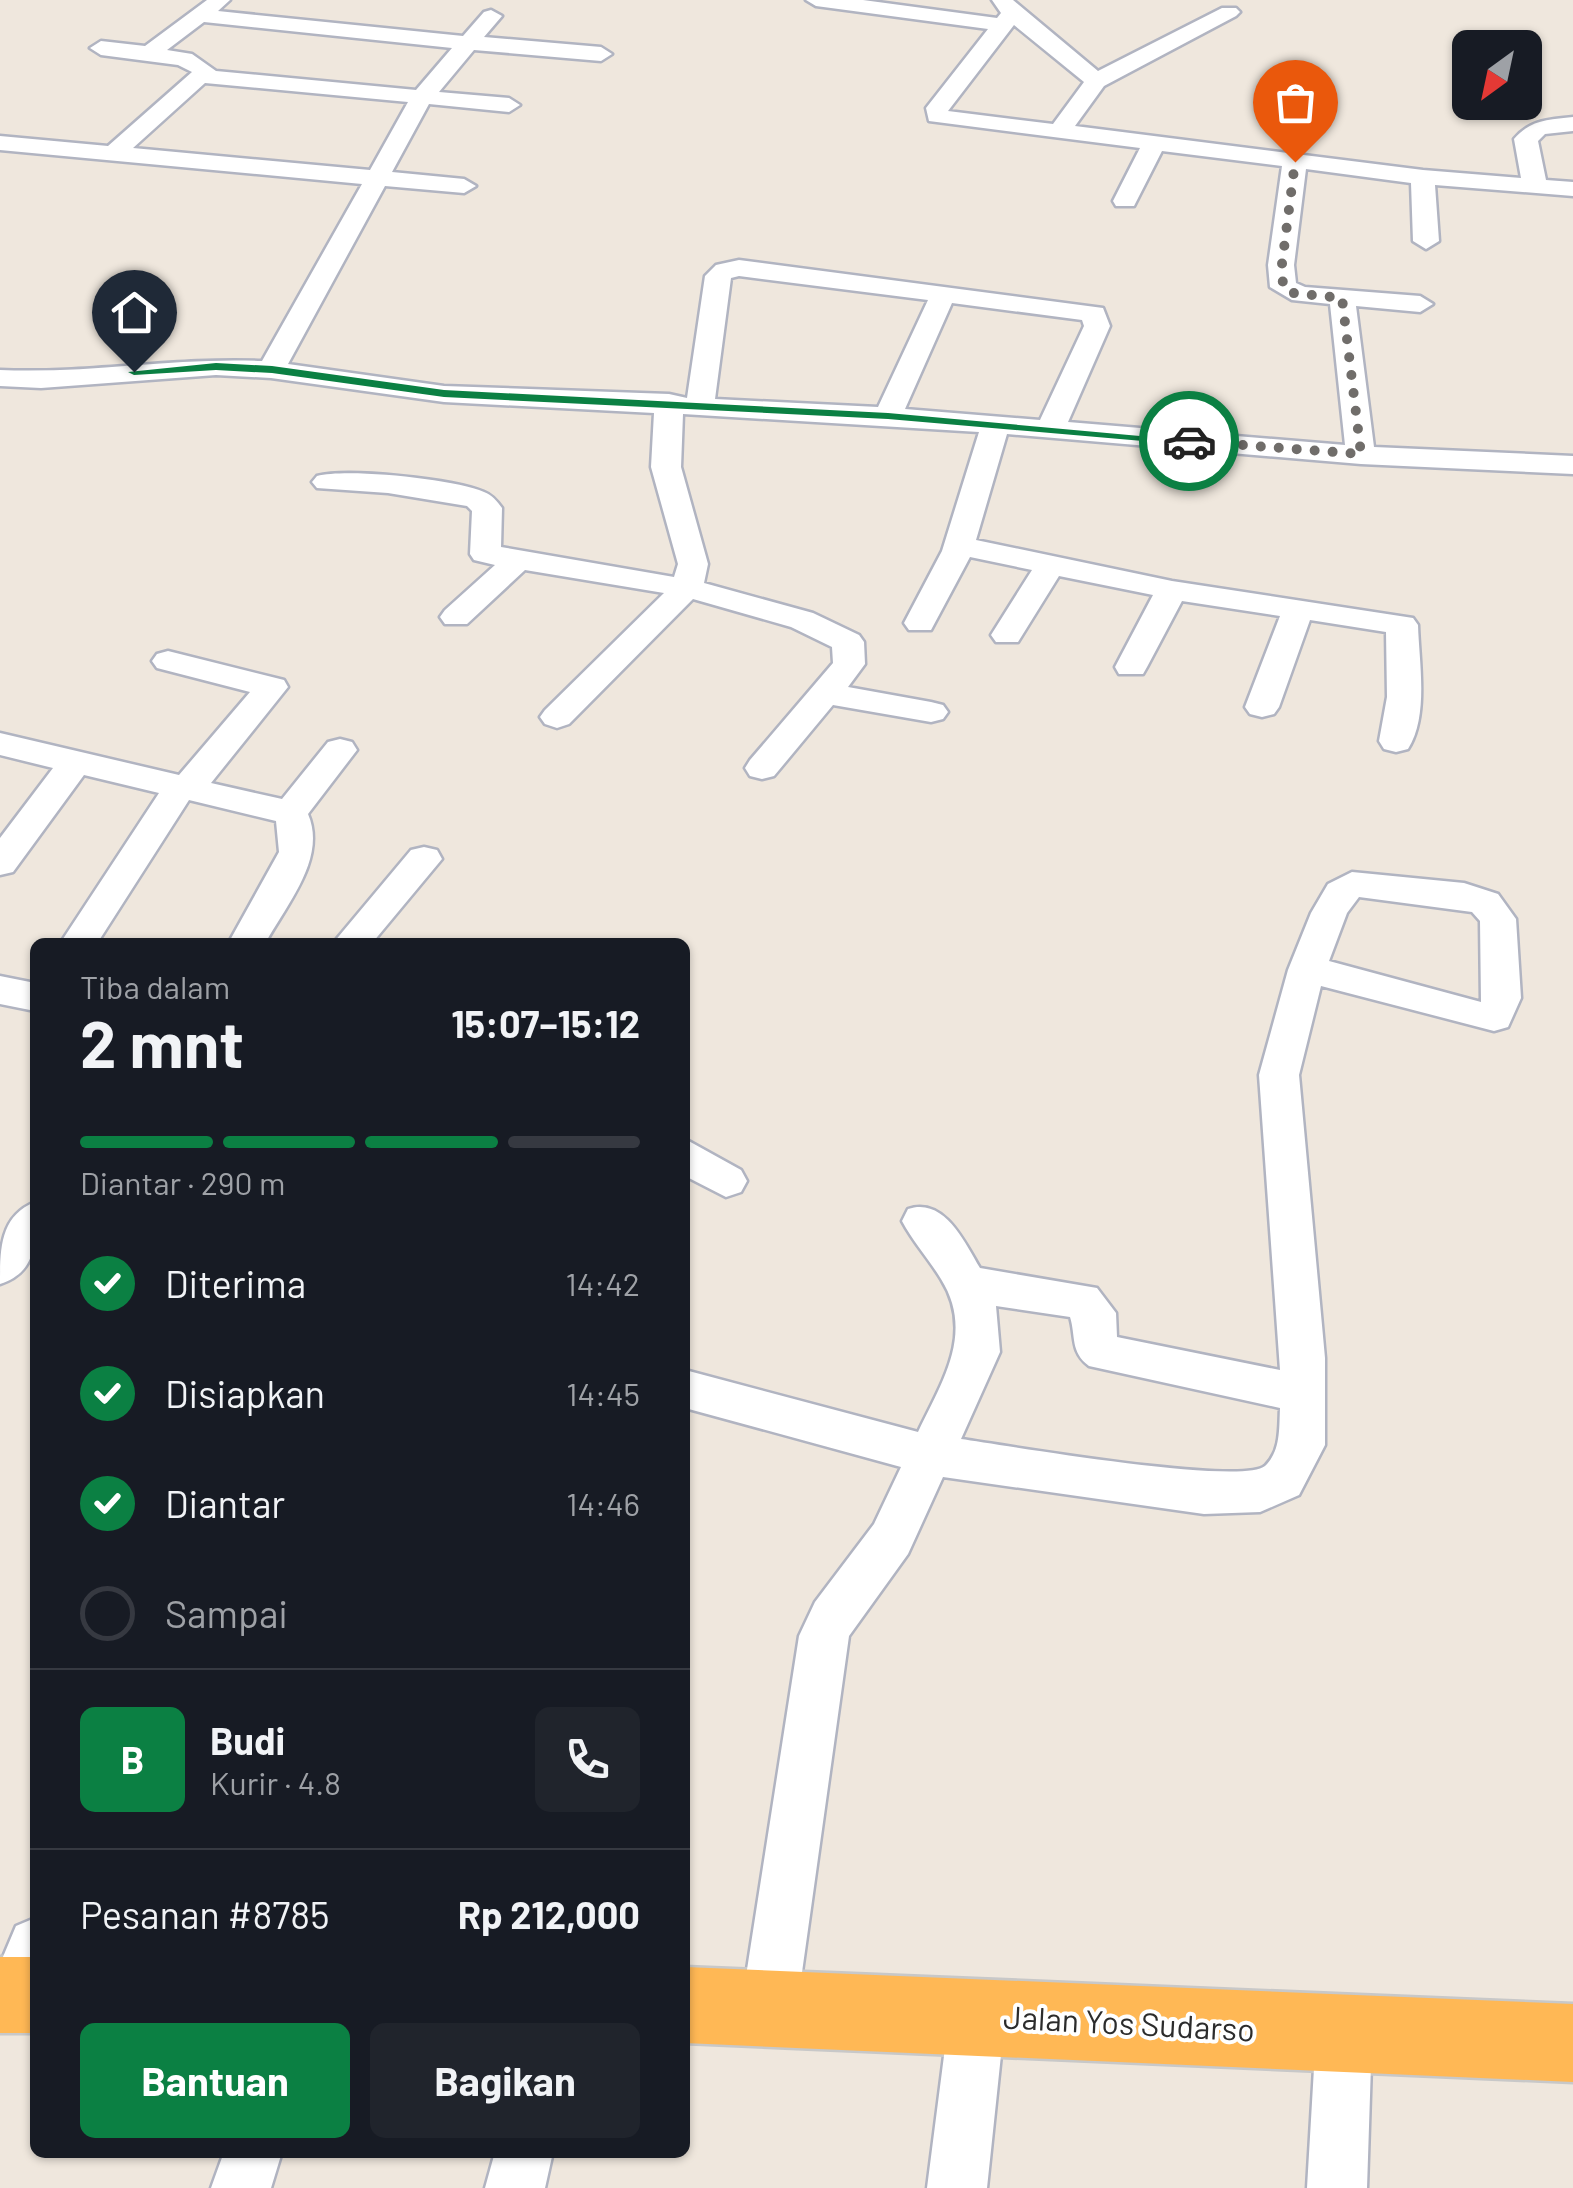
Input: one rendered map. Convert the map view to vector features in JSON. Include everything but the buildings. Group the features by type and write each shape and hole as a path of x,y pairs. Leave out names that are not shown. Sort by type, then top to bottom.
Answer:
{"highway":[{"name":"Jalan Yos Sudarso","path":"690,2004 1573,2043"}],"street":[{"path":"816,0 1005,13 1096,81"},
{"path":"149,53 202,6 299,28 601,54"},
{"path":"1058,132 1096,81 1229,12"},
{"path":"1005,13 937,108 937,116 1295,162 1573,189"},
{"path":"272,370 374,178 422,97 491,16"},
{"path":"252,81 299,28"},
{"path":"102,48 198,63 205,70 114,154"},
{"path":"200,76 508,105"},
{"path":"1535,186 1526,139 1538,128 1573,124"},
{"path":"0,143 464,186"},
{"path":"1125,201 1153,145"},
{"path":"1295,162 1282,264 1283,287 1293,293 1420,304"},
{"path":"1423,176 1426,240"},
{"path":"557,718 687,588 692,564 666,467 718,276 725,270 738,268 1094,314 1097,326 1050,430"},
{"path":"888,416 944,293"},
{"path":"1342,298 1361,454"},
{"path":"6,383 216,367 272,370 444,394 685,403 1361,454 1569,465 1573,496"},
{"path":"920,623 948,579 962,546 995,425"},
{"path":"327,482 388,484 476,499 487,508 485,554 687,588 802,620 848,642 850,664 762,768"},
{"path":"962,546 1297,612 1403,615 1404,698 1396,741"},
{"path":"456,617 517,560"},
{"path":"1007,634 1051,564"},
{"path":"1131,667 1172,590"},
{"path":"1262,707 1297,612"},
{"path":"81,938 184,789 272,687 168,661"},
{"path":"824,693 931,712"},
{"path":"0,744 290,813"},
{"path":"290,813 340,750"},
{"path":"0,863 76,761"},
{"path":"250,938 298,852 297,830 290,813"},
{"path":"355,938 424,859"},
{"path":"690,1390 929,1455 1204,1494 1260,1491 1282,1480 1302,1445 1304,1358 1279,1075 1309,969 1338,894 1346,885 1464,896 1485,903 1498,919 1502,998 1494,1016 1476,1015 1309,969"},
{"path":"0,990 30,996"},
{"path":"690,1158 726,1181"},
{"path":"769,2008 824,1636 891,1539 978,1352 981,1322 966,1284 923,1221"},
{"path":"0,1267 30,1226"},
{"path":"966,1284 1082,1301 1094,1313 1095,1346 1105,1353 1303,1394"},
{"path":"957,2188 977,2017"},
{"path":"1337,2188 1344,2034"},
{"path":"242,2188 251,2158"},
{"path":"515,2188 522,2158"}],"way so far":[{"path":"1189,441 1361,454 1342,298 1293,293 1283,287 1282,264 1295,162"}],"route":[{"path":"134,372 216,367 272,370 444,394 669,402 1189,441"}]}
